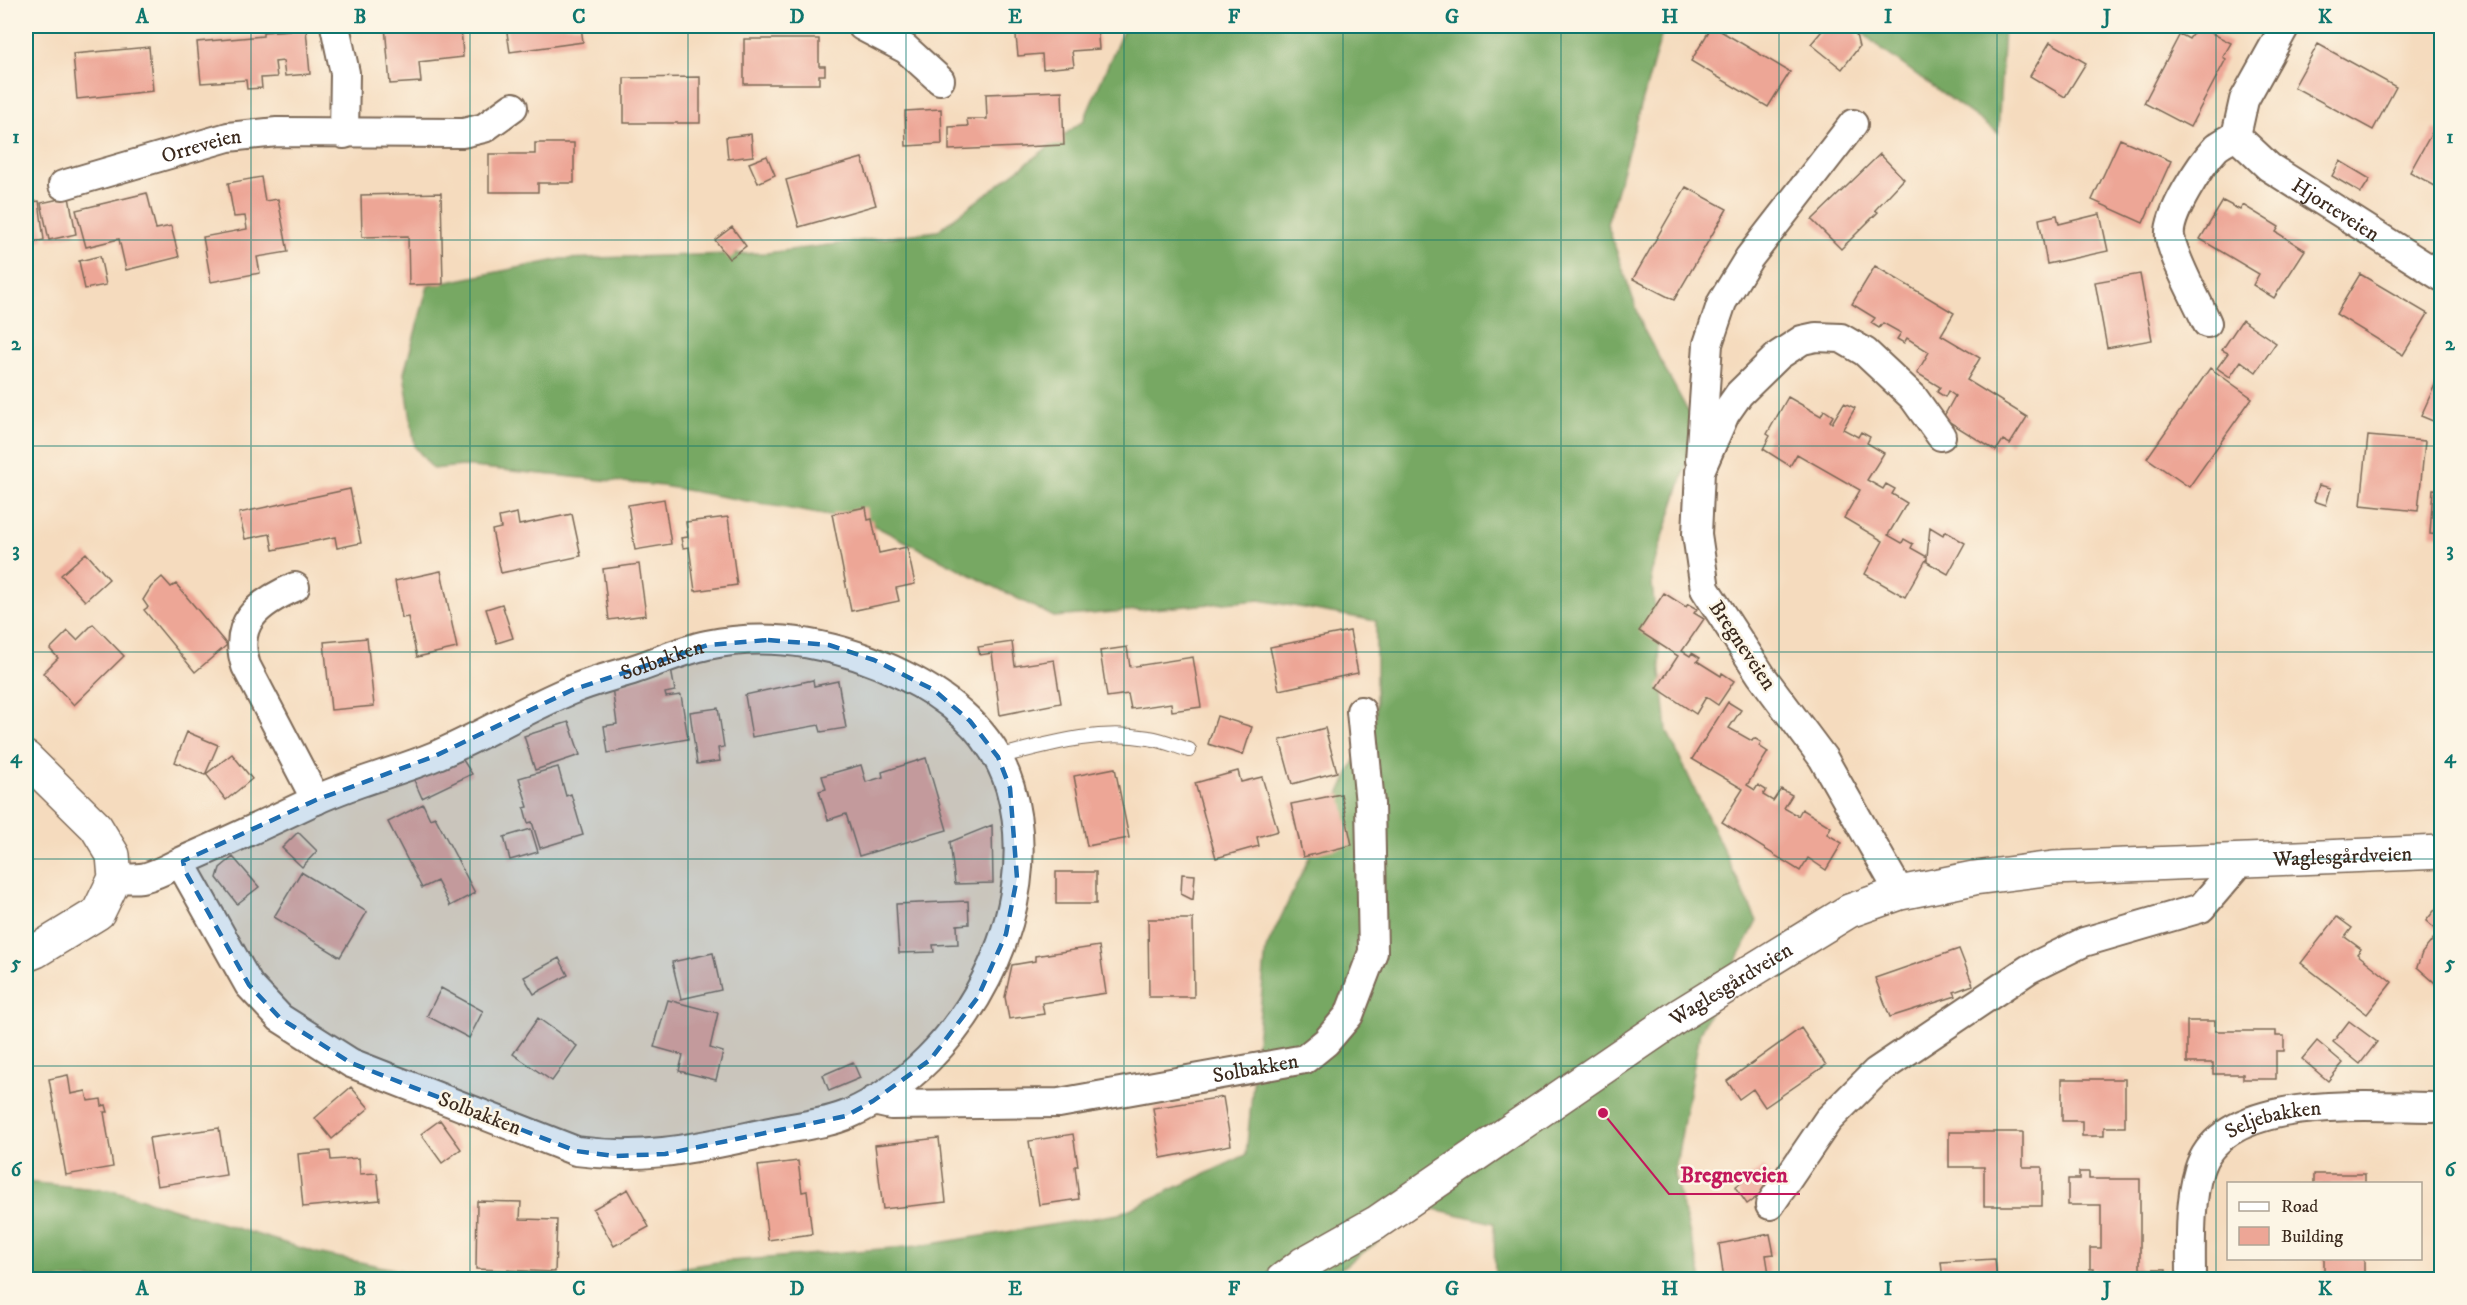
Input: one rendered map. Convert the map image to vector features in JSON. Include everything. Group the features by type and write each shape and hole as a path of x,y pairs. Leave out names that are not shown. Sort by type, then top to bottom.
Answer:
{"main road":[{"path":"26,758 96,827 113,855 115,878 98,913 26,955"},
{"name":"Waglesgårdveien","path":"1282,1280 1303,1264 1376,1223 1680,1015 1849,911 1900,893 1974,878 2053,868 2442,852"}],"street":[{"path":"335,26 345,73 344,134"},
{"path":"862,26 906,49 940,80"},
{"path":"2207,323 2173,247 2170,226 2184,194 2209,156 2219,146 2236,136 2244,100 2285,26"},
{"name":"Orreveien","path":"63,185 228,137 277,132 463,133 484,128 513,107"},
{"name":"Bregneveien","path":"1853,124 1749,258 1722,302 1708,344 1700,427 1697,534 1706,589 1761,675 1823,758 1900,893"},
{"name":"Hjorteveien","path":"2236,136 2269,167 2442,278"},
{"name":"Bregneveien","path":"1700,471 1725,414 1739,394 1779,355 1802,340 1816,337 1841,339 1865,352 1913,397 1941,436"},
{"path":"295,587 272,597 250,617 242,631 240,648 246,666 315,800"},
{"name":"Solbakken","path":"115,878 143,878 315,800 435,756 572,690 708,645 768,640 829,645 874,660 934,690 970,721 998,757 1010,788 1017,832 1017,878 1006,934 978,997 930,1060 873,1101 846,1116 665,1154 614,1156 576,1151 351,1063 280,1018 249,985 185,871 183,861"},
{"name":"Solbakken","path":"873,1101 891,1105 1059,1103 1305,1059 1326,1042 1349,1015 1373,952 1370,804 1361,711"},
{"name":"Waglesgårdveien","path":"1770,1205 1828,1120 1876,1072 2029,969 2084,942 2201,908 2242,860"},
{"name":"Seljebakken","path":"2191,1280 2193,1204 2200,1168 2214,1144 2238,1126 2267,1114 2296,1108 2442,1107"}],"lane":[{"path":"998,757 1082,736 1115,734 1151,738 1189,750"}],"highlighted area":[{"path":"768,640 829,645 874,660 934,690 970,721 998,757 1010,788 1017,878 1006,934 978,997 930,1060 873,1101 846,1116 665,1154 614,1156 576,1151 351,1063 280,1018 249,985 185,871 183,861 316,800 435,756 572,690 708,645"}],"green space":[{"path":"1125,26 1664,26 1607,224 1644,330 1698,430 1651,573 1667,731 1757,921 1700,1032 1674,1175 1702,1279 1495,1279 1494,1223 1426,1207 1326,1279 609,1279 718,1262 919,1246 1119,1214 1246,1155 1266,949 1376,716 1376,621 1260,600 1054,617 869,523 663,486 462,466 433,469 415,447 404,373 428,286 562,259 767,253 937,231 1084,120"},
{"path":"1855,26 2004,26 1998,133 1881,49"},
{"path":"26,1182 116,1191 317,1253 441,1279 26,1279"}],"building":[{"path":"385,26 461,26 463,57 419,62 421,82 390,84"},
{"path":"506,26 581,26 583,42 510,52"},
{"path":"1015,26 1097,26 1099,49 1072,51 1074,66 1043,69 1042,54 1018,56"},
{"path":"1712,26 1790,72 1768,107 1691,61"},
{"path":"1826,26 1854,26 1859,47 1842,69 1811,44"},
{"path":"2198,26 2231,43 2223,57 2226,59 2190,127 2144,103 2180,34 2189,39"},
{"path":"306,29 310,74 285,76 283,61 275,62 277,77 261,78 262,88 247,89 246,80 201,83 197,42 263,36 263,32"},
{"path":"744,39 819,39 819,66 825,66 825,75 819,75 819,84 744,84"},
{"path":"2050,42 2086,63 2065,97 2030,76"},
{"path":"2318,44 2396,87 2373,130 2294,87"},
{"path":"149,47 153,91 77,99 73,54"},
{"path":"700,77 700,123 624,123 624,78"},
{"path":"1062,91 1064,145 949,150 949,127 968,126 967,119 987,119 986,94"},
{"path":"941,109 942,144 906,146 905,111"},
{"path":"2434,129 2442,133 2442,190 2410,172"},
{"path":"751,134 753,156 728,159 726,137"},
{"path":"2120,139 2171,161 2143,223 2092,200"},
{"path":"535,143 574,143 574,183 538,183 538,192 489,192 489,154 535,154"},
{"path":"1880,154 1904,179 1875,210 1878,212 1841,249 1812,220"},
{"path":"767,156 775,175 758,183 749,163"},
{"path":"862,158 876,205 799,227 786,180"},
{"path":"2340,161 2370,179 2361,193 2332,176"},
{"path":"261,177 265,201 278,199 288,252 257,257 260,273 211,282 203,237 247,229 245,216 234,217 228,183"},
{"path":"1686,187 1727,209 1674,300 1633,279"},
{"path":"147,193 156,229 171,226 179,257 126,270 119,239 86,247 76,210"},
{"path":"441,193 443,284 409,285 408,236 362,237 361,195"},
{"path":"69,197 76,234 49,240 41,203"},
{"path":"39,201 44,240 26,243 26,203"},
{"path":"2223,201 2240,210 2243,205 2279,227 2276,232 2305,250 2274,298 2253,285 2259,274 2200,239"},
{"path":"2100,214 2108,251 2047,264 2039,219 2057,215 2059,224"},
{"path":"732,227 746,246 729,259 715,240"},
{"path":"100,256 106,285 85,289 79,261"},
{"path":"1875,266 1954,313 1941,335 1980,358 1967,380 2027,417 2010,444 2003,440 1996,451 1943,418 1955,396 1948,391 1945,397 1937,392 1940,387 1917,373 1929,352 1907,338 1904,343 1897,339 1901,333 1883,323 1879,328 1871,323 1875,318 1852,304"},
{"path":"2140,274 2152,340 2107,348 2095,282"},
{"path":"2360,274 2428,314 2403,355 2336,314"},
{"path":"2242,320 2276,343 2256,372 2241,361 2230,377 2217,368 2228,353 2222,350"},
{"path":"2210,368 2252,398 2189,487 2147,458"},
{"path":"2438,378 2442,380 2440,424 2421,416"},
{"path":"1788,397 1821,416 1824,410 1833,416 1830,421 1832,423 1844,403 1855,408 1843,429 1858,437 1861,432 1870,437 1867,443 1884,453 1867,480 1883,489 1886,484 1895,489 1892,494 1907,503 1888,535 1902,543 1904,539 1913,544 1911,548 1927,557 1930,527 1943,535 1945,531 1965,543 1948,574 1927,562 1927,558 1905,597 1865,574 1883,541 1844,518 1860,490 1797,454 1790,466 1763,449 1770,436 1767,434"},
{"path":"2368,436 2425,441 2418,511 2361,505"},
{"path":"2319,485 2331,488 2326,505 2314,501"},
{"path":"350,489 361,543 337,548 335,537 273,550 270,534 245,539 239,513"},
{"path":"2433,489 2442,490 2442,535 2430,534"},
{"path":"664,499 671,544 635,550 628,505"},
{"path":"866,507 868,520 872,519 879,553 907,547 915,584 896,588 899,601 851,611 832,514"},
{"path":"517,513 519,525 572,514 581,556 501,573 492,530 501,528 499,517"},
{"path":"728,517 737,585 695,591 689,547 683,548 681,538 688,537 686,522"},
{"path":"86,553 109,579 85,601 61,575"},
{"path":"26,562 31,598 26,598"},
{"path":"639,564 646,615 609,620 603,569"},
{"path":"441,571 457,648 417,657 408,617 402,618 395,581"},
{"path":"162,577 171,587 176,584 227,645 195,672 144,610 148,607 143,600 151,587"},
{"path":"1664,593 1686,607 1688,604 1697,609 1694,613 1704,619 1682,651 1690,656 1692,653 1700,658 1697,661 1734,681 1718,705 1706,697 1696,714 1657,688 1678,656 1639,631"},
{"path":"502,604 513,638 497,643 486,609"},
{"path":"93,624 124,656 74,705 43,673 58,658 50,649 68,631 77,640"},
{"path":"1350,631 1358,673 1279,690 1270,647"},
{"path":"367,638 374,706 331,710 324,642"},
{"path":"1012,642 1015,666 1054,660 1061,703 1000,715 992,653 980,655 978,647"},
{"path":"1127,647 1130,667 1193,657 1201,707 1172,711 1171,703 1131,709 1128,694 1107,697 1100,651"},
{"path":"671,669 675,691 665,693 666,697 681,695 688,739 608,753 604,726 617,724 612,687"},
{"path":"813,680 814,686 838,681 846,728 821,732 819,725 752,737 745,695"},
{"path":"1728,702 1741,710 1729,728 1752,741 1754,738 1761,742 1759,746 1768,752 1747,785 1755,790 1758,785 1766,790 1763,795 1773,801 1781,789 1792,795 1784,808 1798,816 1802,809 1831,827 1827,834 1842,843 1826,870 1808,858 1800,871 1722,822 1743,789 1692,759"},
{"path":"718,708 724,747 718,748 720,761 697,764 690,712"},
{"path":"1217,716 1252,727 1243,755 1208,744"},
{"path":"569,722 580,755 535,770 524,736"},
{"path":"1325,728 1337,772 1292,784 1280,740"},
{"path":"187,732 218,745 205,775 175,762"},
{"path":"232,754 252,779 226,800 206,774"},
{"path":"926,758 947,830 859,856 846,814 828,820 819,791 826,789 822,776 861,765 866,782 883,777 882,772"},
{"path":"463,760 472,774 422,798 414,780"},
{"path":"558,767 566,796 571,794 583,835 540,848 532,822 528,823 524,808 528,807 519,778"},
{"path":"1115,768 1129,838 1087,846 1074,776"},
{"path":"1238,771 1241,782 1262,777 1278,831 1257,837 1259,846 1216,858 1195,783"},
{"path":"1341,794 1352,845 1303,857 1291,804"},
{"path":"423,804 430,819 435,817 475,893 450,906 437,881 422,888 388,822"},
{"path":"992,825 993,883 955,884 950,842"},
{"path":"531,829 538,852 510,860 504,837"},
{"path":"298,832 317,851 302,867 282,848"},
{"path":"233,857 259,887 237,904 217,878 220,868"},
{"path":"301,872 367,912 340,957 274,917"},
{"path":"1056,872 1096,872 1096,904 1056,904"},
{"path":"1182,874 1195,875 1193,900 1181,894"},
{"path":"968,901 969,924 957,925 958,944 933,945 934,952 899,953 896,904"},
{"path":"2438,906 2442,909 2442,989 2417,967 2422,953 2439,932 2426,921"},
{"path":"2337,917 2352,928 2345,937 2361,949 2357,954 2392,982 2367,1014 2301,963"},
{"path":"1148,919 1193,919 1194,997 1149,997"},
{"path":"1099,946 1106,993 1042,1003 1044,1014 1009,1019 1005,997 1012,965 1035,961 1035,956"},
{"path":"1959,949 1973,985 1954,992 1956,996 1890,1017 1875,978"},
{"path":"713,953 721,990 681,999 672,962"},
{"path":"559,958 568,975 534,994 524,977"},
{"path":"441,988 483,1011 469,1038 427,1016"},
{"path":"668,1000 718,1013 710,1048 723,1052 716,1080 679,1071 683,1055 654,1047"},
{"path":"538,1018 577,1046 552,1081 513,1054"},
{"path":"2187,1021 2215,1021 2215,1031 2276,1031 2276,1036 2284,1036 2284,1051 2276,1051 2276,1079 2243,1079 2243,1074 2213,1074 2213,1063 2187,1063"},
{"path":"2349,1021 2377,1042 2360,1064 2333,1042"},
{"path":"1801,1028 1826,1065 1765,1107 1753,1089 1739,1099 1727,1081"},
{"path":"2317,1041 2343,1063 2328,1081 2302,1059"},
{"path":"853,1062 860,1078 829,1091 823,1075"},
{"path":"68,1075 71,1094 86,1091 88,1101 101,1099 102,1106 106,1105 108,1112 104,1112 113,1167 66,1175 49,1079"},
{"path":"2062,1079 2125,1079 2125,1127 2104,1127 2104,1136 2082,1136 2082,1121 2062,1121"},
{"path":"351,1087 369,1108 332,1139 315,1118"},
{"path":"1223,1097 1231,1145 1161,1158 1153,1108"},
{"path":"440,1120 461,1149 442,1163 421,1134"},
{"path":"219,1128 226,1175 157,1186 149,1138"},
{"path":"1949,1132 2023,1132 2023,1167 2042,1167 2042,1206 1984,1206 1984,1167 1949,1167"},
{"path":"1073,1134 1078,1166 1075,1166 1079,1199 1039,1205 1029,1141"},
{"path":"939,1138 946,1202 883,1209 875,1145"},
{"path":"330,1151 331,1160 359,1158 360,1174 377,1173 380,1200 303,1207 298,1154"},
{"path":"798,1161 802,1192 807,1191 812,1234 768,1240 758,1166"},
{"path":"1763,1167 1775,1184 1747,1204 1735,1187"},
{"path":"2079,1172 2089,1172 2089,1179 2140,1179 2140,1269 2166,1269 2166,1280 2094,1280 2094,1269 2090,1269 2090,1248 2101,1248 2101,1205 2068,1205 2068,1179 2079,1179"},
{"path":"2314,1174 2365,1174 2365,1182 2314,1182"},
{"path":"628,1189 649,1227 614,1246 593,1209"},
{"path":"477,1201 521,1202 520,1219 557,1220 555,1272 476,1269"},
{"path":"1770,1234 1774,1254 1766,1255 1770,1280 1724,1280 1719,1244"},
{"path":"1995,1259 1997,1280 1943,1280 1941,1262"},
{"path":"2324,1260 2364,1260 2364,1280 2324,1280"}],"place":[{"name":"Bregneveien","path":"1603,1113"}]}
